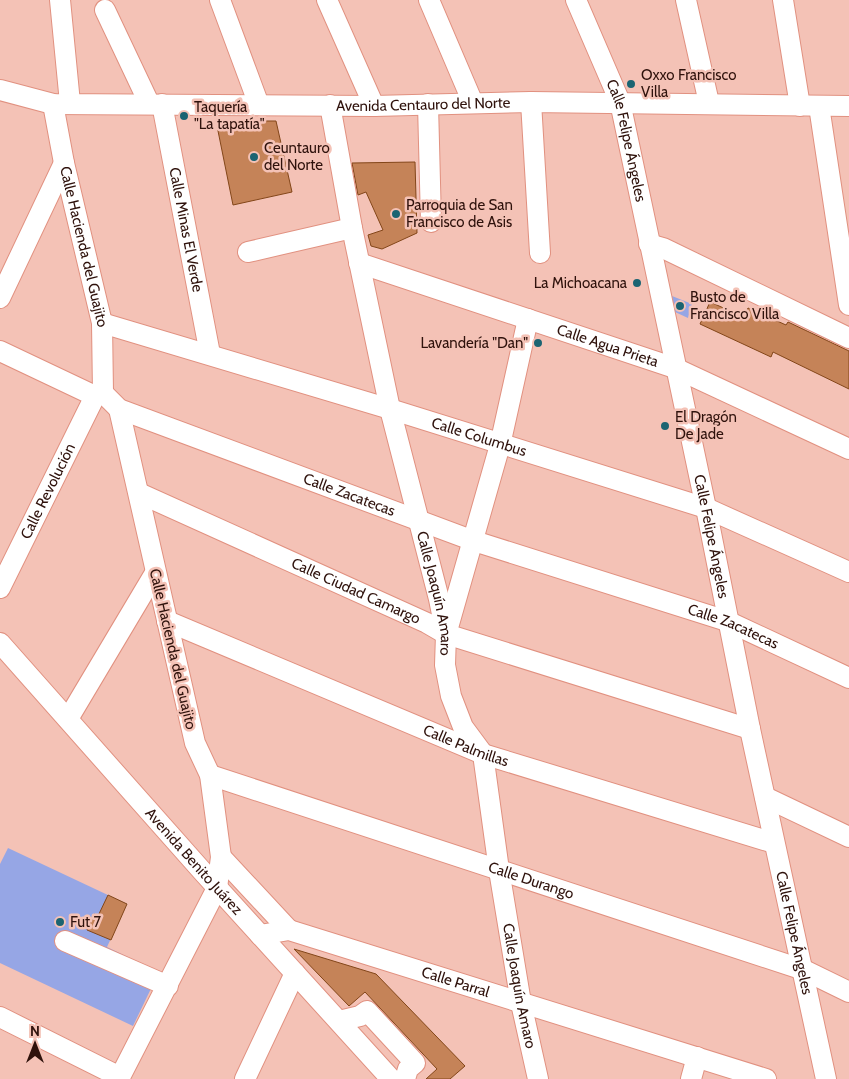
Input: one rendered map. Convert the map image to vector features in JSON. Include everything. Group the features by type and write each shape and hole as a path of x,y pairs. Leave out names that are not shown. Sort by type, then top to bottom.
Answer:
{"street":[{"name":"Calle Hacienda del Guajito","path":"60,0 61,104 64,163 102,323 99,394"},
{"path":"220,0 259,105"},
{"path":"327,0 374,106"},
{"path":"429,0 473,103"},
{"name":"Calle Felipe Ángeles","path":"576,0 620,102 706,508 727,621 774,843 804,970 826,1079"},
{"path":"686,0 709,103"},
{"path":"783,0 809,106 849,305"},
{"name":"Calle Minas El Verde","path":"105,10 156,103 210,354"},
{"name":"Avenida Centauro del Norte","path":"0,90 61,104 156,103 374,106 620,102 849,106"},
{"path":"531,102 540,253"},
{"path":"428,104 431,222"},
{"name":"Calle Joaquín Amaro","path":"330,105 352,228 390,409 417,521 439,599 446,634 445,664 452,696 463,727 483,754 499,870 521,1003 538,1079"},
{"path":"0,298 64,163"},
{"path":"248,252 352,228"},
{"path":"649,244 663,248 849,338"},
{"name":"Calle Agua Prieta","path":"359,263 675,368 849,449"},
{"path":"446,634 500,445 528,319"},
{"name":"Calle Columbus","path":"102,323 390,409 706,508 849,572"},
{"name":"Calle Zacatecas","path":"0,351 99,394 119,409 474,541 727,621 849,678"},
{"name":"Calle Revolución","path":"0,588 99,394"},
{"name":"Calle Hacienda del Guajito","path":"119,409 195,743 210,775 221,857 217,888 119,1078"},
{"name":"Calle Ciudad Camargo","path":"139,493 418,619 446,634 750,730"},
{"path":"68,719 155,573"},
{"name":"Calle Palmillas","path":"167,621 483,754 774,843"},
{"name":"Avenida Benito Juárez","path":"0,643 217,888 338,1022 392,1078"},
{"name":"Calle Durango","path":"210,775 804,970 849,992"},
{"path":"765,797 849,836"},
{"path":"221,857 289,930"},
{"name":"Calle Parral","path":"260,935 289,930 766,1079"},
{"path":"65,941 168,986"},
{"path":"245,1079 295,973"},
{"path":"338,1022 360,1016 367,1011 415,1063 392,1078"},
{"path":"0,1017 119,1078"},
{"path":"691,1079 697,1057"}],"shaded area":[{"path":"672,296 692,304 688,318 675,312"},
{"name":"Fut 7","path":"8,848 127,904 107,947 159,972 133,1026 0,963 0,864"}],"building":[{"name":"Ceuntauro del Norte","path":"216,121 276,121 292,192 233,205"},
{"name":"Parroquia de San Francisco de Asis","path":"415,162 417,233 382,249 371,246 368,235 383,230 366,192 358,195 352,163"},
{"path":"710,302 744,317 748,308 786,325 788,322 849,351 849,389 773,352 771,357 700,324"},
{"path":"108,895 127,904 111,940 87,930 94,914 98,916"},
{"path":"294,949 376,974 465,1066 450,1079 426,1079 437,1069 365,992 349,1006"}],"place":[{"name":"Oxxo Francisco Villa","path":"631,84"},
{"name":"Taquería \"La tapatía\"","path":"184,116"},
{"name":"Ceuntauro del Norte","path":"254,157"},
{"name":"Parroquia de San Francisco de Asis","path":"396,214"},
{"name":"La Michoacana","path":"637,283"},
{"name":"Busto de Francisco Villa","path":"680,306"},
{"name":"Lavandería \"Dan\"","path":"538,343"},
{"name":"El Dragón De Jade","path":"665,426"},
{"name":"Fut 7","path":"60,922"}]}
